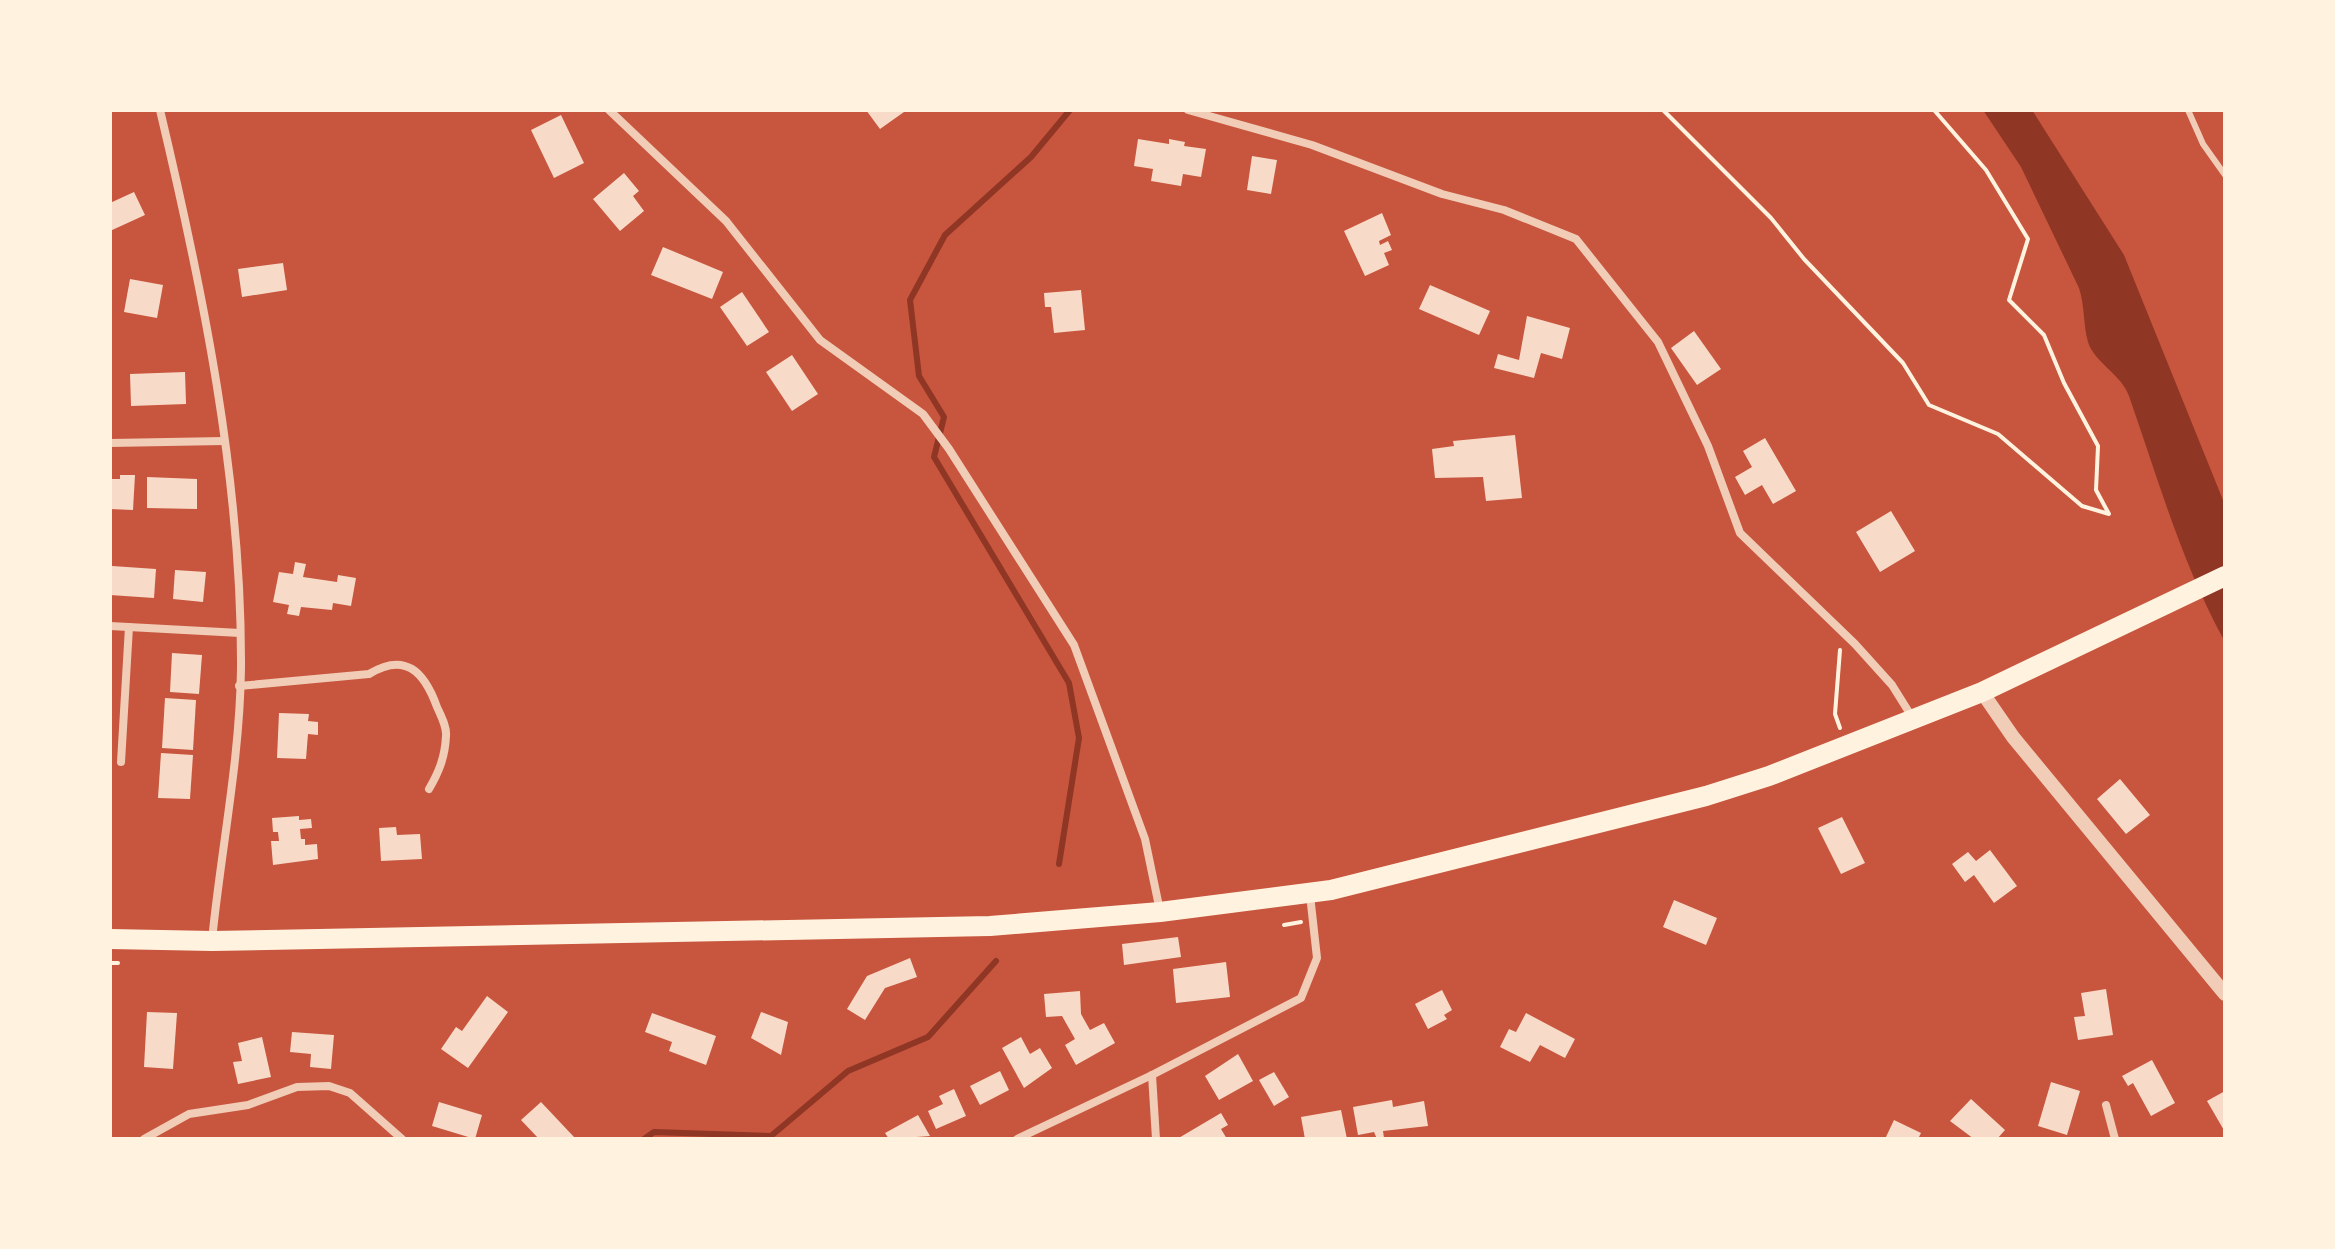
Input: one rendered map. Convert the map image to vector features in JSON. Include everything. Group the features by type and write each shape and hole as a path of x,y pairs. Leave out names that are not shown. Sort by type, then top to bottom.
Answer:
{"highway":[{"path":"110,939 212,941 990,926 1160,912 1331,890 1706,796 1769,776 1912,717 1982,692 2225,576"}],"street":[{"path":"160,110 200,292 224,441 237,557 239,686 212,941"},
{"path":"609,110 726,221 820,340 923,414 949,449 1074,645 1145,839 1160,912"},
{"path":"1188,110 1312,145 1442,194 1504,210 1576,239 1658,342 1708,446 1740,533 1892,685 1912,717"},
{"path":"110,443 224,441"},
{"path":"110,626 240,633"},
{"path":"121,762 129,627"},
{"path":"239,686 361,675 387,663 410,666 429,686 447,733 442,768 429,789"},
{"path":"1982,692 2013,737 2225,994"},
{"path":"1017,1139 1152,1075 1301,998 1317,958 1310,892"},
{"path":"1152,1075 1156,1139"},
{"path":"144,1139 189,1114 248,1105 297,1087 329,1086 350,1093 402,1139"},
{"path":"2106,1105 2115,1139"}],"lane":[{"path":"2188,110 2203,144 2225,175"}],"path":[{"path":"1663,110 1771,218 1804,259 1903,363 1929,405 1998,434 2082,506 2109,514 2096,490 2098,446 2070,394 2044,335 2009,300 2028,239 1986,170 1934,110"},
{"path":"1839,727 1835,714 1836,687 1843,633"},
{"path":"110,963 118,963"}],"shaded area":[{"path":"1983,110 2032,110 2124,255 2225,505 2225,642 2183,552 2129,396 2091,349 2079,288 2021,167"}],"building":[{"path":"866,110 902,110 904,112 880,129"},
{"path":"561,115 584,163 554,178 531,130"},
{"path":"1138,139 1169,144 1169,139 1185,142 1184,146 1206,149 1201,177 1183,174 1181,186 1151,181 1153,169 1134,166"},
{"path":"1252,156 1277,160 1271,194 1247,190"},
{"path":"624,173 639,191 633,196 644,211 620,231 593,199"},
{"path":"134,192 145,215 110,231 110,203"},
{"path":"1382,213 1391,235 1379,241 1380,245 1388,241 1392,250 1384,253 1389,265 1365,276 1344,231"},
{"path":"663,247 723,272 712,299 651,275"},
{"path":"283,263 287,290 242,297 238,269"},
{"path":"130,279 163,285 157,318 124,312"},
{"path":"1430,285 1490,311 1479,335 1419,309"},
{"path":"1081,290 1085,330 1054,333 1051,307 1045,307 1044,293"},
{"path":"742,292 769,332 747,346 720,307"},
{"path":"1527,316 1570,328 1562,359 1541,353 1534,378 1494,368 1498,354 1519,360"},
{"path":"1694,331 1721,369 1697,385 1671,348"},
{"path":"792,355 818,394 792,411 766,372"},
{"path":"185,372 186,404 131,406 130,374"},
{"path":"1515,435 1522,498 1486,501 1483,477 1435,478 1432,449 1454,446 1453,441"},
{"path":"1765,438 1796,491 1773,504 1762,485 1745,495 1735,477 1752,467 1743,451"},
{"path":"120,475 135,475 133,510 110,509 110,479 120,479"},
{"path":"147,477 197,479 197,509 147,508"},
{"path":"1891,511 1915,551 1880,572 1856,532"},
{"path":"295,562 306,564 303,577 337,582 338,575 356,578 351,606 333,603 332,610 301,607 299,616 287,614 289,605 273,602 279,572 293,574"},
{"path":"112,566 156,569 154,598 110,595"},
{"path":"175,570 206,572 203,602 173,599"},
{"path":"172,653 202,655 199,694 170,692"},
{"path":"165,698 196,700 193,750 162,748"},
{"path":"279,713 309,714 308,721 318,722 318,735 308,734 306,759 277,758"},
{"path":"161,753 193,755 190,799 158,798"},
{"path":"2120,779 2150,815 2126,834 2097,799"},
{"path":"299,816 299,820 311,819 312,828 300,829 301,839 305,839 305,845 317,844 318,859 273,865 271,841 279,841 278,832 273,832 272,818"},
{"path":"1842,817 1865,863 1841,874 1818,828"},
{"path":"396,827 397,835 420,834 422,859 381,861 379,828"},
{"path":"1990,850 2017,886 1994,903 1974,875 1965,882 1952,864 1968,852 1976,861"},
{"path":"1674,900 1717,918 1706,945 1663,927"},
{"path":"1178,937 1181,957 1124,965 1122,944"},
{"path":"910,958 917,977 885,988 865,1020 847,1009 867,976"},
{"path":"1226,962 1230,997 1176,1003 1173,969"},
{"path":"2106,989 2113,1035 2078,1040 2074,1017 2085,1016 2081,993"},
{"path":"1442,990 1452,1010 1444,1015 1447,1019 1428,1029 1415,1004"},
{"path":"1080,991 1081,1014 1090,1030 1104,1023 1115,1043 1076,1065 1065,1045 1075,1039 1062,1016 1046,1017 1044,994"},
{"path":"487,996 508,1012 468,1068 441,1049 456,1027 462,1031"},
{"path":"147,1012 177,1013 173,1069 144,1067"},
{"path":"761,1012 788,1022 781,1055 751,1038"},
{"path":"652,1013 716,1036 706,1065 669,1051 672,1042 645,1032"},
{"path":"1526,1013 1575,1039 1565,1058 1540,1045 1530,1062 1500,1047 1509,1029 1516,1032"},
{"path":"292,1032 334,1035 331,1069 310,1067 311,1054 290,1052"},
{"path":"262,1037 271,1077 238,1084 233,1062 242,1061 238,1043"},
{"path":"1021,1037 1030,1054 1040,1048 1052,1068 1024,1088 1002,1048"},
{"path":"1238,1054 1253,1081 1219,1100 1205,1076"},
{"path":"2152,1060 2175,1103 2151,1116 2133,1083 2128,1086 2122,1076"},
{"path":"1000,1071 1009,1090 980,1105 970,1086"},
{"path":"1274,1072 1289,1097 1274,1106 1259,1080"},
{"path":"2051,1082 2080,1091 2067,1135 2038,1126"},
{"path":"954,1089 966,1116 936,1129 928,1111 943,1104 939,1096"},
{"path":"2225,1091 2225,1132 2207,1101"},
{"path":"1971,1099 2005,1130 1997,1139 1974,1139 1950,1121"},
{"path":"1392,1100 1393,1107 1424,1101 1428,1126 1383,1131 1384,1138 1377,1139 1374,1132 1358,1135 1353,1107"},
{"path":"439,1102 482,1115 475,1139 432,1126"},
{"path":"541,1102 574,1137 572,1139 539,1139 521,1120"},
{"path":"1341,1110 1347,1139 1305,1139 1301,1117"},
{"path":"1221,1113 1228,1125 1221,1129 1227,1139 1177,1139"},
{"path":"918,1115 930,1136 889,1139 885,1133"},
{"path":"1894,1120 1921,1133 1918,1139 1885,1139"}],"waterway":[{"path":"1059,864 1079,738 1069,683 934,457 944,417 919,376 910,300 945,235 1031,157 1070,110"},
{"path":"644,1139 654,1132 771,1136 848,1071 928,1037 996,961"}]}
